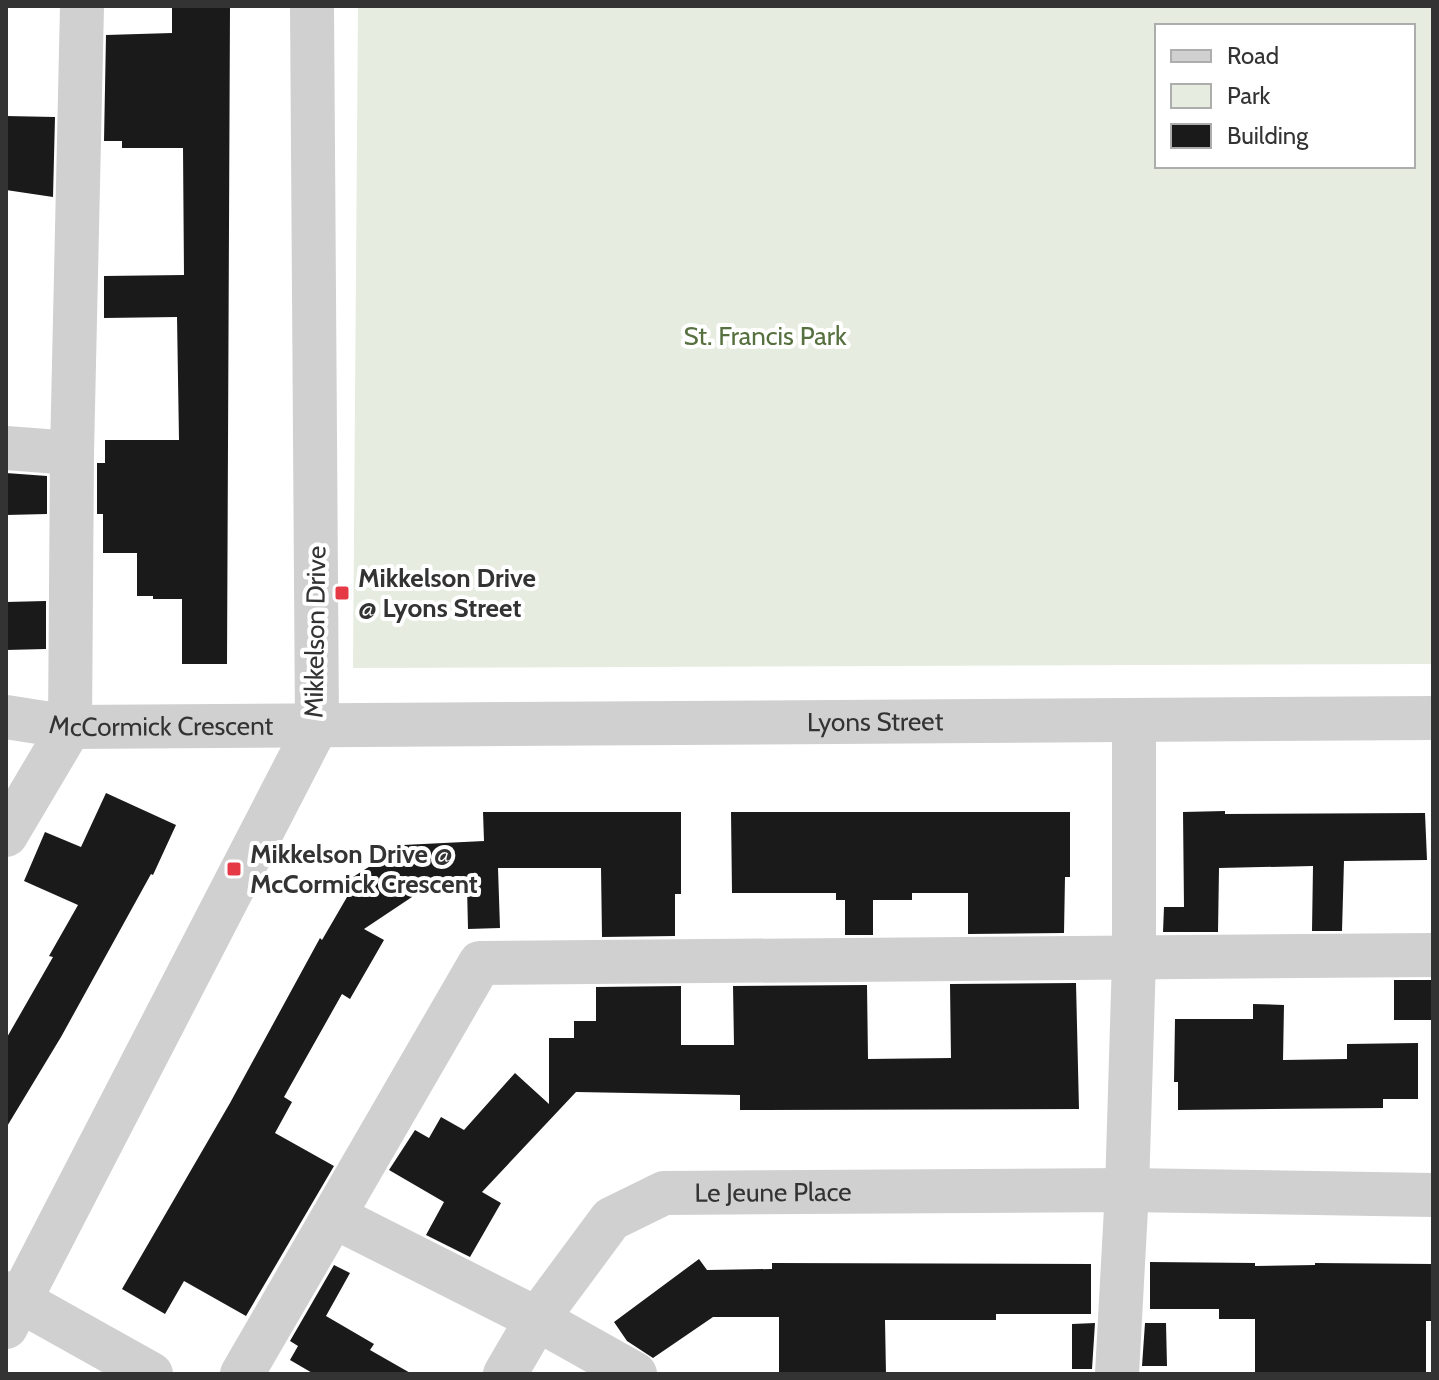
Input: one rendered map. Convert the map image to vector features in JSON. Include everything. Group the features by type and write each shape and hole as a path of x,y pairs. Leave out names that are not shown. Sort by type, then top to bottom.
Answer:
{"street":[{"path":"6,835 70,727 72,453 82,6"},
{"name":"Mikkelson Drive","path":"11,1307 317,725 312,6"},
{"path":"6,448 72,453"},
{"name":"McCormick Crescent","path":"6,717 70,727 317,725"},
{"name":"Lyons Street","path":"317,725 1433,718"},
{"path":"1117,1374 1127,1190 1134,959 1134,721"},
{"path":"242,1374 480,963 1433,955"},
{"name":"Le Jeune Place","path":"505,1374 537,1319 611,1219 664,1193 1127,1190 1433,1195"},
{"path":"335,1217 537,1319 635,1374"},
{"path":"11,1307 151,1374"}],"green space":[{"name":"St. Francis Park","path":"358,6 1433,6 1433,664 353,668"}],"building":[{"path":"172,6 230,6 227,664 182,664 182,599 137,596 137,553 103,553 103,514 97,514 97,463 105,463 105,440 179,440 177,317 104,318 104,276 184,275 183,148 122,148 122,141 104,141 106,35 172,33"},
{"path":"6,116 55,117 53,197 6,190"},
{"path":"6,473 47,476 47,514 6,515"},
{"path":"46,601 46,649 6,650 6,602"},
{"path":"106,793 176,825 153,875 6,1128 6,1039 53,957 49,956 78,905 24,881 45,832 81,847"},
{"path":"1225,811 1225,814 1425,813 1427,860 1344,861 1342,931 1312,931 1313,866 1219,868 1218,932 1163,932 1164,907 1184,907 1183,812"},
{"path":"483,812 681,812 681,894 675,894 675,936 602,937 601,868 498,868 500,928 468,929 467,886 427,887 364,929 384,940 350,999 342,994 284,1097 292,1102 275,1133 334,1166 246,1316 184,1281 165,1314 122,1289 230,1103 320,938 322,940 354,885 350,879 403,845 484,841"},
{"path":"731,812 1070,812 1070,877 1065,877 1064,933 968,934 968,893 912,893 912,900 873,900 873,935 845,935 845,900 836,900 836,893 732,893"},
{"path":"1394,980 1433,980 1432,1020 1394,1020"},
{"path":"1076,983 1079,1109 740,1110 740,1095 576,1092 482,1192 501,1203 470,1257 426,1235 444,1202 389,1170 415,1130 429,1138 441,1117 464,1130 515,1073 549,1104 549,1038 574,1038 574,1021 596,1021 596,987 681,986 681,1045 734,1045 733,986 867,985 868,1059 951,1058 950,984"},
{"path":"1253,1004 1284,1005 1283,1060 1347,1059 1347,1044 1418,1043 1418,1099 1383,1099 1383,1108 1178,1110 1178,1082 1174,1082 1175,1019 1253,1019"},
{"path":"699,1259 707,1270 772,1269 772,1263 1091,1264 1091,1314 996,1314 996,1320 885,1320 886,1374 779,1374 779,1317 713,1317 653,1358 627,1341 614,1322"},
{"path":"1150,1262 1255,1263 1255,1266 1433,1264 1433,1321 1426,1321 1426,1374 1255,1374 1255,1319 1219,1319 1219,1309 1150,1309"},
{"path":"334,1265 350,1273 326,1316 374,1344 370,1350 412,1374 314,1374 290,1360 298,1346 290,1341"},
{"path":"1095,1323 1092,1369 1072,1369 1072,1324"},
{"path":"1145,1323 1166,1323 1167,1366 1142,1366"}],"place":[{"name":"Mikkelson Drive @ Lyons Street","path":"342,593"},
{"name":"Mikkelson Drive @ McCormick Crescent","path":"234,869"}]}
